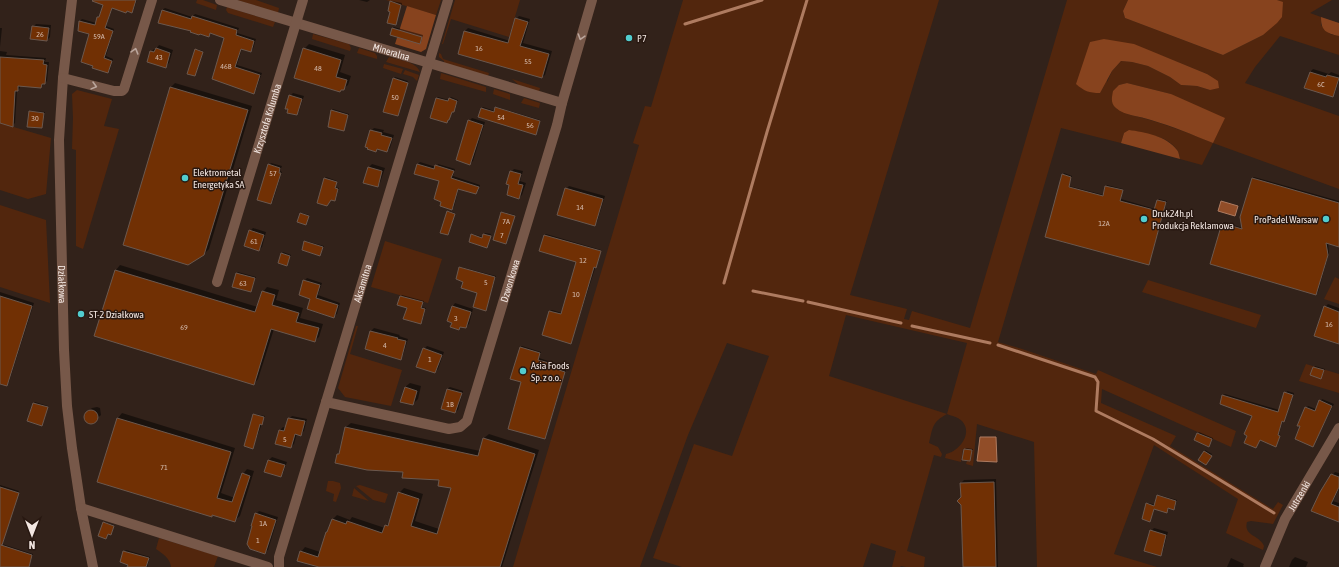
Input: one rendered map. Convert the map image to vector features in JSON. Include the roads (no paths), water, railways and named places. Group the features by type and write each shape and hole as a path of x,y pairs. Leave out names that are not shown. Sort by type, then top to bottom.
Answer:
{"street":[{"name":"Działkowa","path":"72,0 63,78 59,140 64,350 67,406 81,508 93,567"},
{"path":"63,78 114,91 122,91 124,89 152,0"},
{"name":"Mineralna","path":"220,0 562,104"},
{"name":"Krzysztofa Kolumba","path":"217,282 303,0"},
{"name":"Aksamitna","path":"279,567 278,560 280,552 448,0"},
{"name":"Dzwonkowa","path":"326,402 449,428 460,427 467,421 557,124 592,0"},
{"name":"Jutrzenki","path":"1265,567 1285,519 1339,428"},
{"path":"81,508 268,567"}],"waterway":[{"path":"685,24 762,0"},
{"path":"724,283 767,132 807,0"},
{"path":"753,291 803,301"},
{"path":"808,302 901,323"},
{"path":"912,326 990,343"},
{"path":"998,345 1095,377 1098,382 1096,411 1153,439 1274,513"}],"place":[{"name":"P7","path":"629,38"},
{"name":"Elektrometal Energetyka SA","path":"185,178"},
{"name":"Druk24h.pl Produkcja Reklamowa","path":"1144,219"},
{"name":"ProPadel Warsaw","path":"1326,219"},
{"name":"ST-2 Działkowa","path":"81,314"},
{"name":"Asia Foods Sp. z o.o.","path":"523,371"}]}
